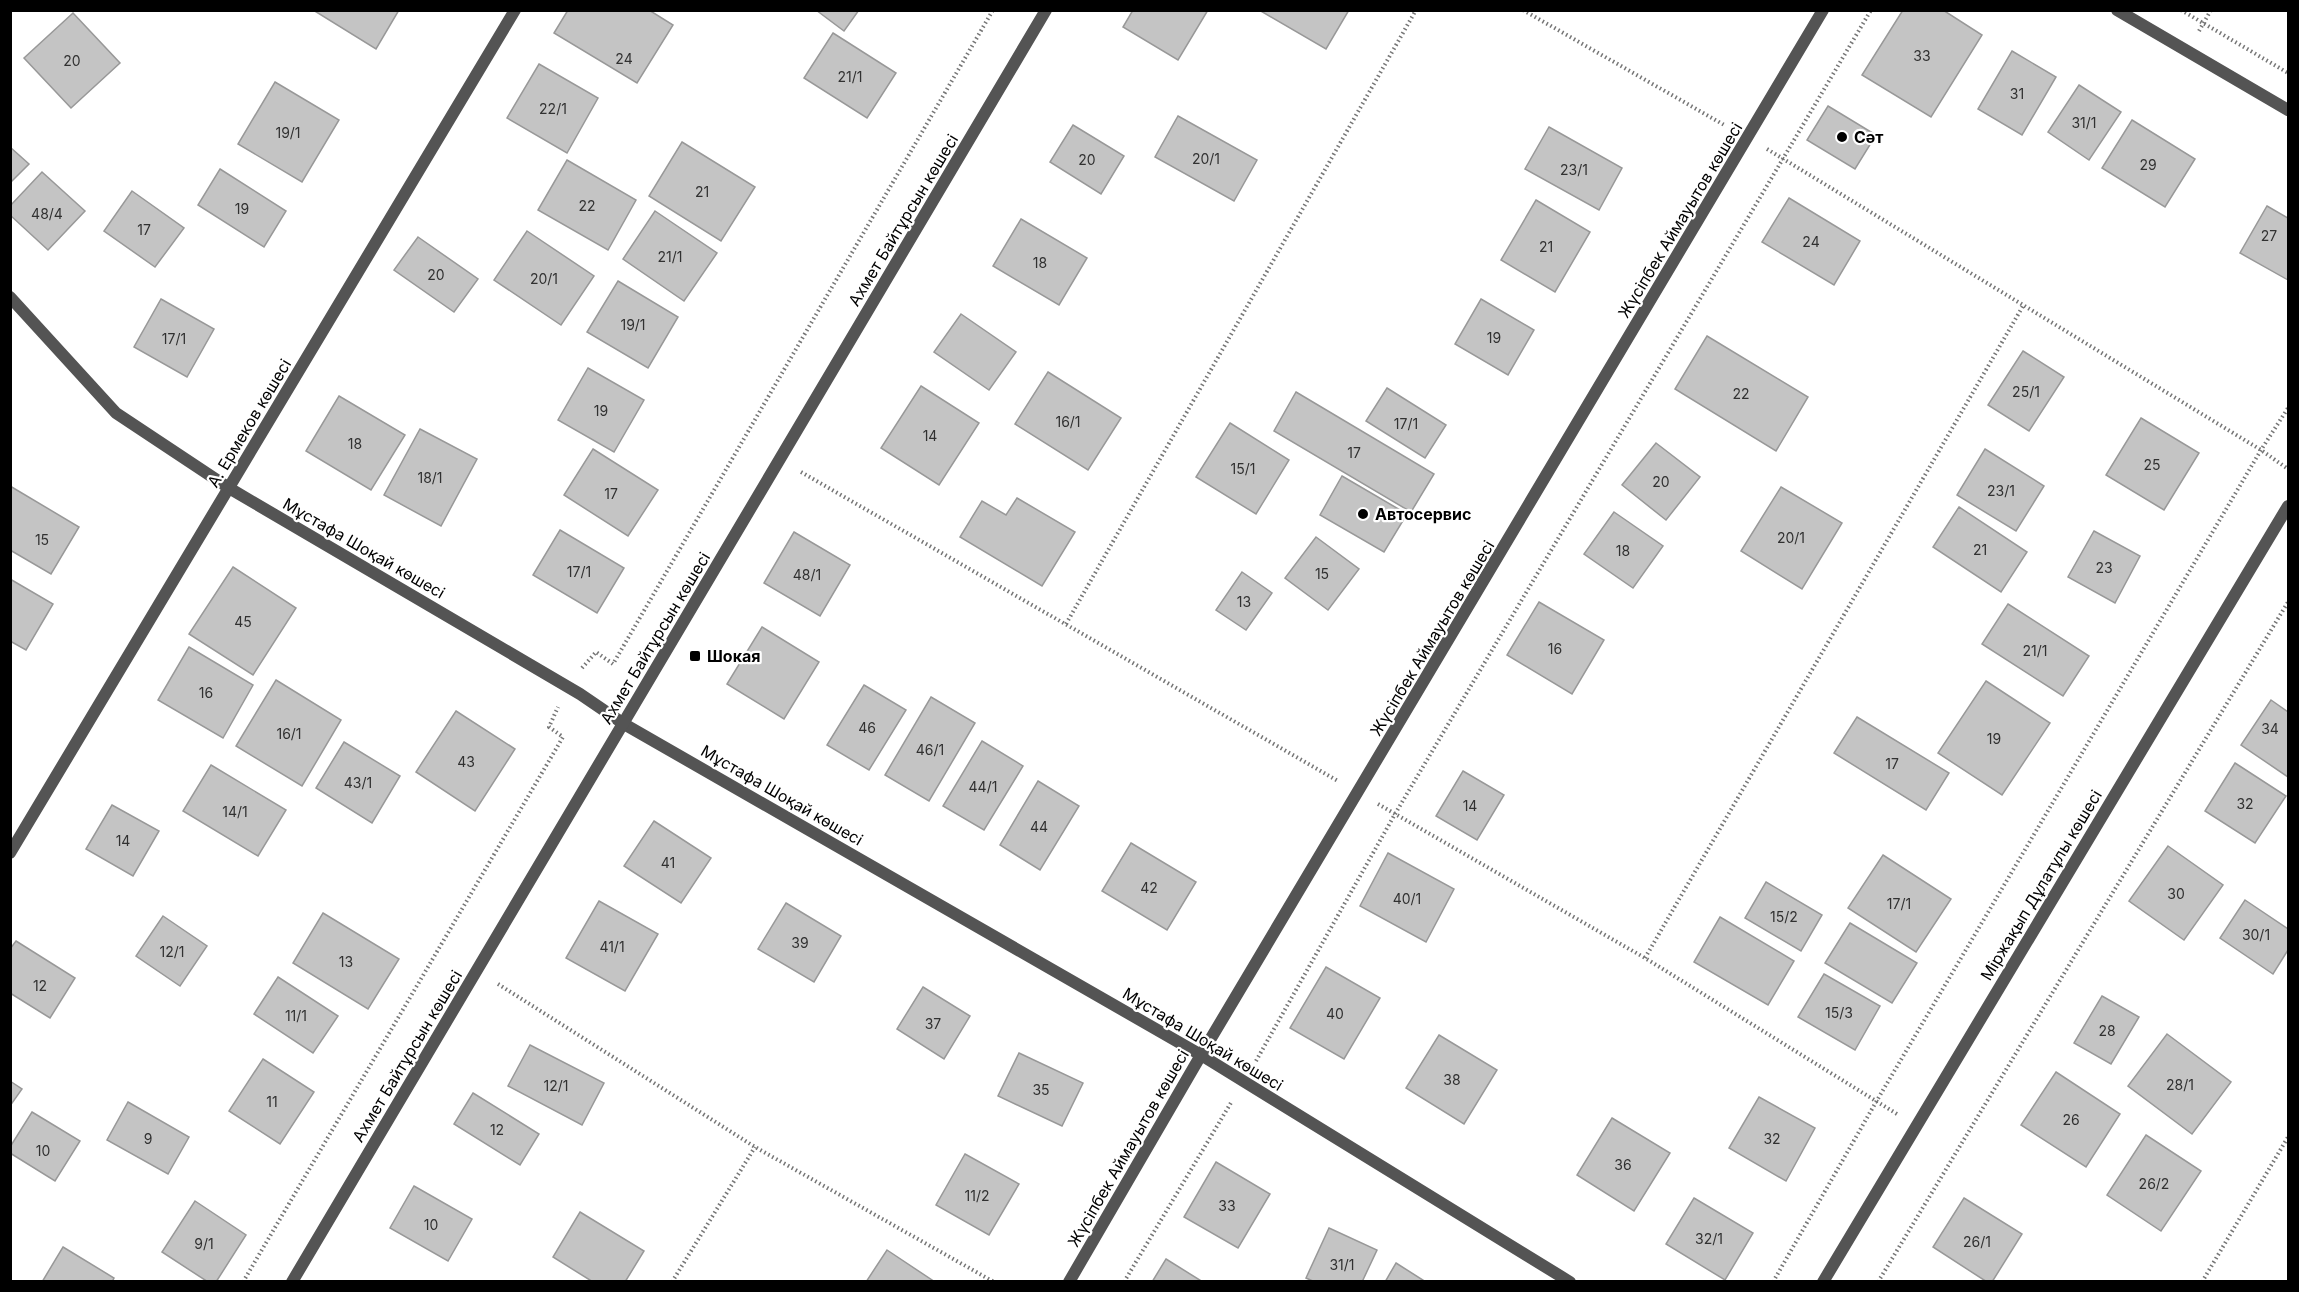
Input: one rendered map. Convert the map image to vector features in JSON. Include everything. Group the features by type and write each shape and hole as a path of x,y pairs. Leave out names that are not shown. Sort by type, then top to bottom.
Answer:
{"street":[{"name":"А. Ермеков көшесі","path":"10,853 515,10"},
{"name":"Ахмет Байтұрсын көшесі","path":"292,1281 1046,10"},
{"name":"Жүсіпбек Аймауытов көшесі","path":"1069,1281 1823,10"},
{"path":"2117,10 2289,110"},
{"name":"Мұстафа Шоқай көшесі","path":"10,297 116,413 229,488 567,686 624,723 1201,1055 1570,1281"},
{"name":"Міржақып Дұлатұлы көшесі","path":"1823,1281 2289,506"}],"path":[{"path":"243,1281 562,737 549,727 567,686 596,652 613,664 993,10"},
{"path":"1066,624 1416,10"},
{"path":"1523,10 1784,158 2289,469"},
{"path":"1124,1281 1244,1081 1395,814 1871,10"},
{"path":"2181,10 2289,73"},
{"path":"1645,958 2023,306"},
{"path":"1773,1281 1876,1102 2261,450 2289,408"},
{"path":"1878,1281 2289,602"},
{"path":"477,971 755,1147 994,1281"},
{"path":"2202,1281 2289,1137"},
{"path":"672,1281 755,1147"}],"building":[{"path":"313,10 399,10 376,49"},
{"path":"568,10 649,10 673,25 637,83 554,33"},
{"path":"816,10 859,10 844,31"},
{"path":"1133,10 1208,10 1178,60 1123,27"},
{"path":"1259,10 1349,10 1326,49"},
{"path":"1903,10 1943,10 1982,35 1931,117 1862,75"},
{"path":"73,13 120,63 71,108 24,58"},
{"path":"833,33 896,73 867,118 804,78"},
{"path":"2012,51 2056,77 2022,135 1978,109"},
{"path":"539,64 598,98 567,153 507,118"},
{"path":"275,82 339,120 302,182 238,144"},
{"path":"2079,85 2121,112 2089,160 2048,132"},
{"path":"1828,106 1876,135 1855,169 1807,140"},
{"path":"1178,116 1257,160 1234,201 1155,157"},
{"path":"2132,120 2195,159 2165,207 2102,168"},
{"path":"1073,125 1124,156 1101,194 1050,162"},
{"path":"1549,127 1622,168 1599,210 1525,169"},
{"path":"682,142 755,187 721,241 649,196"},
{"path":"10,147 29,164 10,183"},
{"path":"567,160 636,200 608,250 538,210"},
{"path":"220,169 286,211 264,247 198,205"},
{"path":"42,172 85,211 48,250 10,215 10,206"},
{"path":"132,191 184,228 155,267 104,231"},
{"path":"1789,198 1860,241 1834,285 1762,242"},
{"path":"1536,200 1590,232 1555,292 1501,260"},
{"path":"2267,206 2288,218 2288,280 2240,253"},
{"path":"655,211 717,253 684,301 623,259"},
{"path":"1021,219 1087,258 1059,305 993,266"},
{"path":"527,231 594,276 561,325 494,280"},
{"path":"418,237 478,279 454,312 394,270"},
{"path":"618,281 678,317 648,368 587,332"},
{"path":"161,299 214,329 187,377 134,347"},
{"path":"1481,299 1534,330 1508,375 1455,344"},
{"path":"961,314 1016,352 989,390 934,352"},
{"path":"1707,336 1808,397 1776,451 1675,389"},
{"path":"2023,351 2064,377 2029,431 1988,405"},
{"path":"588,368 644,400 614,452 558,420"},
{"path":"1048,372 1121,418 1088,470 1015,424"},
{"path":"921,386 979,423 939,485 881,448"},
{"path":"1387,388 1446,425 1425,458 1366,421"},
{"path":"1296,392 1434,474 1411,512 1274,431"},
{"path":"339,396 405,435 371,490 306,451"},
{"path":"2141,418 2199,453 2164,510 2106,475"},
{"path":"1230,423 1289,460 1256,514 1196,477"},
{"path":"420,429 477,459 441,526 384,495"},
{"path":"1656,443 1700,477 1666,520 1622,485"},
{"path":"593,449 658,490 628,536 564,495"},
{"path":"1985,449 2044,486 2016,531 1957,495"},
{"name":"Автосервис","path":"1342,476 1407,514 1384,552 1320,515"},
{"path":"10,486 79,527 51,574 10,550"},
{"path":"1781,487 1842,523 1802,589 1741,551"},
{"path":"1017,498 1075,532 1042,586 960,537 982,501 1006,515"},
{"path":"1959,507 2027,552 2001,592 1933,547"},
{"path":"1614,512 1663,546 1633,588 1584,554"},
{"path":"560,530 624,568 597,613 533,575"},
{"path":"2094,531 2140,556 2115,603 2068,577"},
{"path":"794,532 850,565 820,616 764,583"},
{"path":"1316,537 1359,569 1328,610 1285,578"},
{"path":"233,567 296,608 253,675 189,634"},
{"path":"1242,572 1272,593 1246,630 1216,610"},
{"path":"10,579 53,604 26,650 10,641"},
{"path":"1539,602 1604,640 1572,694 1507,655"},
{"path":"2008,604 2089,656 2063,696 1982,644"},
{"path":"762,627 819,662 784,719 727,684"},
{"path":"189,647 253,685 223,738 158,700"},
{"path":"276,680 341,720 302,786 236,746"},
{"path":"1986,681 2050,723 2002,795 1938,753"},
{"path":"864,685 906,710 869,770 827,745"},
{"path":"931,697 975,723 929,801 885,775"},
{"path":"2271,700 2288,712 2288,777 2241,745"},
{"path":"456,711 515,749 475,811 416,772"},
{"path":"1857,717 1949,773 1926,810 1834,753"},
{"path":"982,741 1023,766 984,830 943,806"},
{"path":"344,742 400,776 372,823 316,788"},
{"path":"2235,763 2286,796 2255,843 2205,811"},
{"path":"211,765 286,810 258,856 183,811"},
{"path":"1463,771 1504,795 1477,840 1436,816"},
{"path":"1038,781 1079,806 1040,870 1000,845"},
{"path":"112,805 159,831 133,876 86,849"},
{"path":"654,821 711,858 681,903 624,866"},
{"path":"1131,843 1196,882 1167,930 1102,891"},
{"path":"2168,846 2223,885 2184,940 2129,901"},
{"path":"1388,853 1454,889 1426,942 1360,906"},
{"path":"1883,855 1951,899 1916,952 1848,908"},
{"path":"1766,882 1822,915 1801,951 1745,918"},
{"path":"2245,900 2288,929 2288,950 2273,974 2220,938"},
{"path":"599,901 658,934 625,991 566,958"},
{"path":"786,903 841,936 814,982 758,949"},
{"path":"323,913 399,959 368,1009 293,963"},
{"path":"163,916 207,946 180,986 136,956"},
{"path":"1720,917 1794,961 1768,1005 1694,962"},
{"path":"1850,923 1917,963 1892,1003 1825,963"},
{"path":"16,941 75,978 50,1018 10,993 10,949"},
{"path":"1326,967 1380,998 1344,1059 1290,1028"},
{"path":"1824,974 1880,1006 1855,1050 1798,1017"},
{"path":"278,977 338,1016 313,1053 254,1014"},
{"path":"923,987 970,1016 944,1059 897,1029"},
{"path":"2102,996 2139,1017 2111,1064 2074,1043"},
{"path":"2167,1034 2231,1082 2192,1134 2128,1086"},
{"path":"1439,1035 1497,1070 1464,1124 1406,1088"},
{"path":"530,1045 604,1083 582,1125 508,1086"},
{"path":"1019,1053 1083,1083 1062,1126 998,1096"},
{"path":"263,1059 314,1092 280,1144 229,1111"},
{"path":"2056,1072 2120,1114 2086,1167 2021,1125"},
{"path":"10,1081 22,1089 10,1106"},
{"path":"473,1093 539,1134 520,1165 454,1124"},
{"path":"1759,1097 1815,1128 1786,1181 1729,1148"},
{"path":"128,1102 189,1137 168,1174 107,1140"},
{"path":"32,1112 80,1141 55,1181 10,1153 10,1147"},
{"path":"1612,1118 1670,1153 1634,1211 1577,1175"},
{"path":"2146,1135 2201,1171 2161,1231 2107,1195"},
{"path":"965,1154 1019,1184 989,1235 936,1205"},
{"path":"1216,1162 1270,1194 1238,1248 1184,1217"},
{"path":"414,1186 472,1219 448,1261 390,1228"},
{"path":"1694,1198 1753,1233 1725,1280 1666,1244"},
{"path":"1964,1198 2022,1234 1992,1282 1987,1282 1933,1247"},
{"path":"195,1201 246,1235 216,1282 208,1282 162,1252"},
{"path":"580,1212 644,1251 625,1282 593,1282 553,1257"},
{"path":"1329,1228 1377,1250 1362,1282 1315,1282 1306,1278"},
{"path":"63,1247 114,1278 112,1282 42,1282"},
{"path":"887,1250 935,1282 866,1282"},
{"path":"1166,1259 1203,1282 1152,1282"},
{"path":"1396,1263 1426,1282 1385,1282"}],"place":[{"name":"Сәт","path":"1842,137"},
{"name":"Автосервис","path":"1363,514"},
{"name":"Шокая","path":"695,656"}]}
